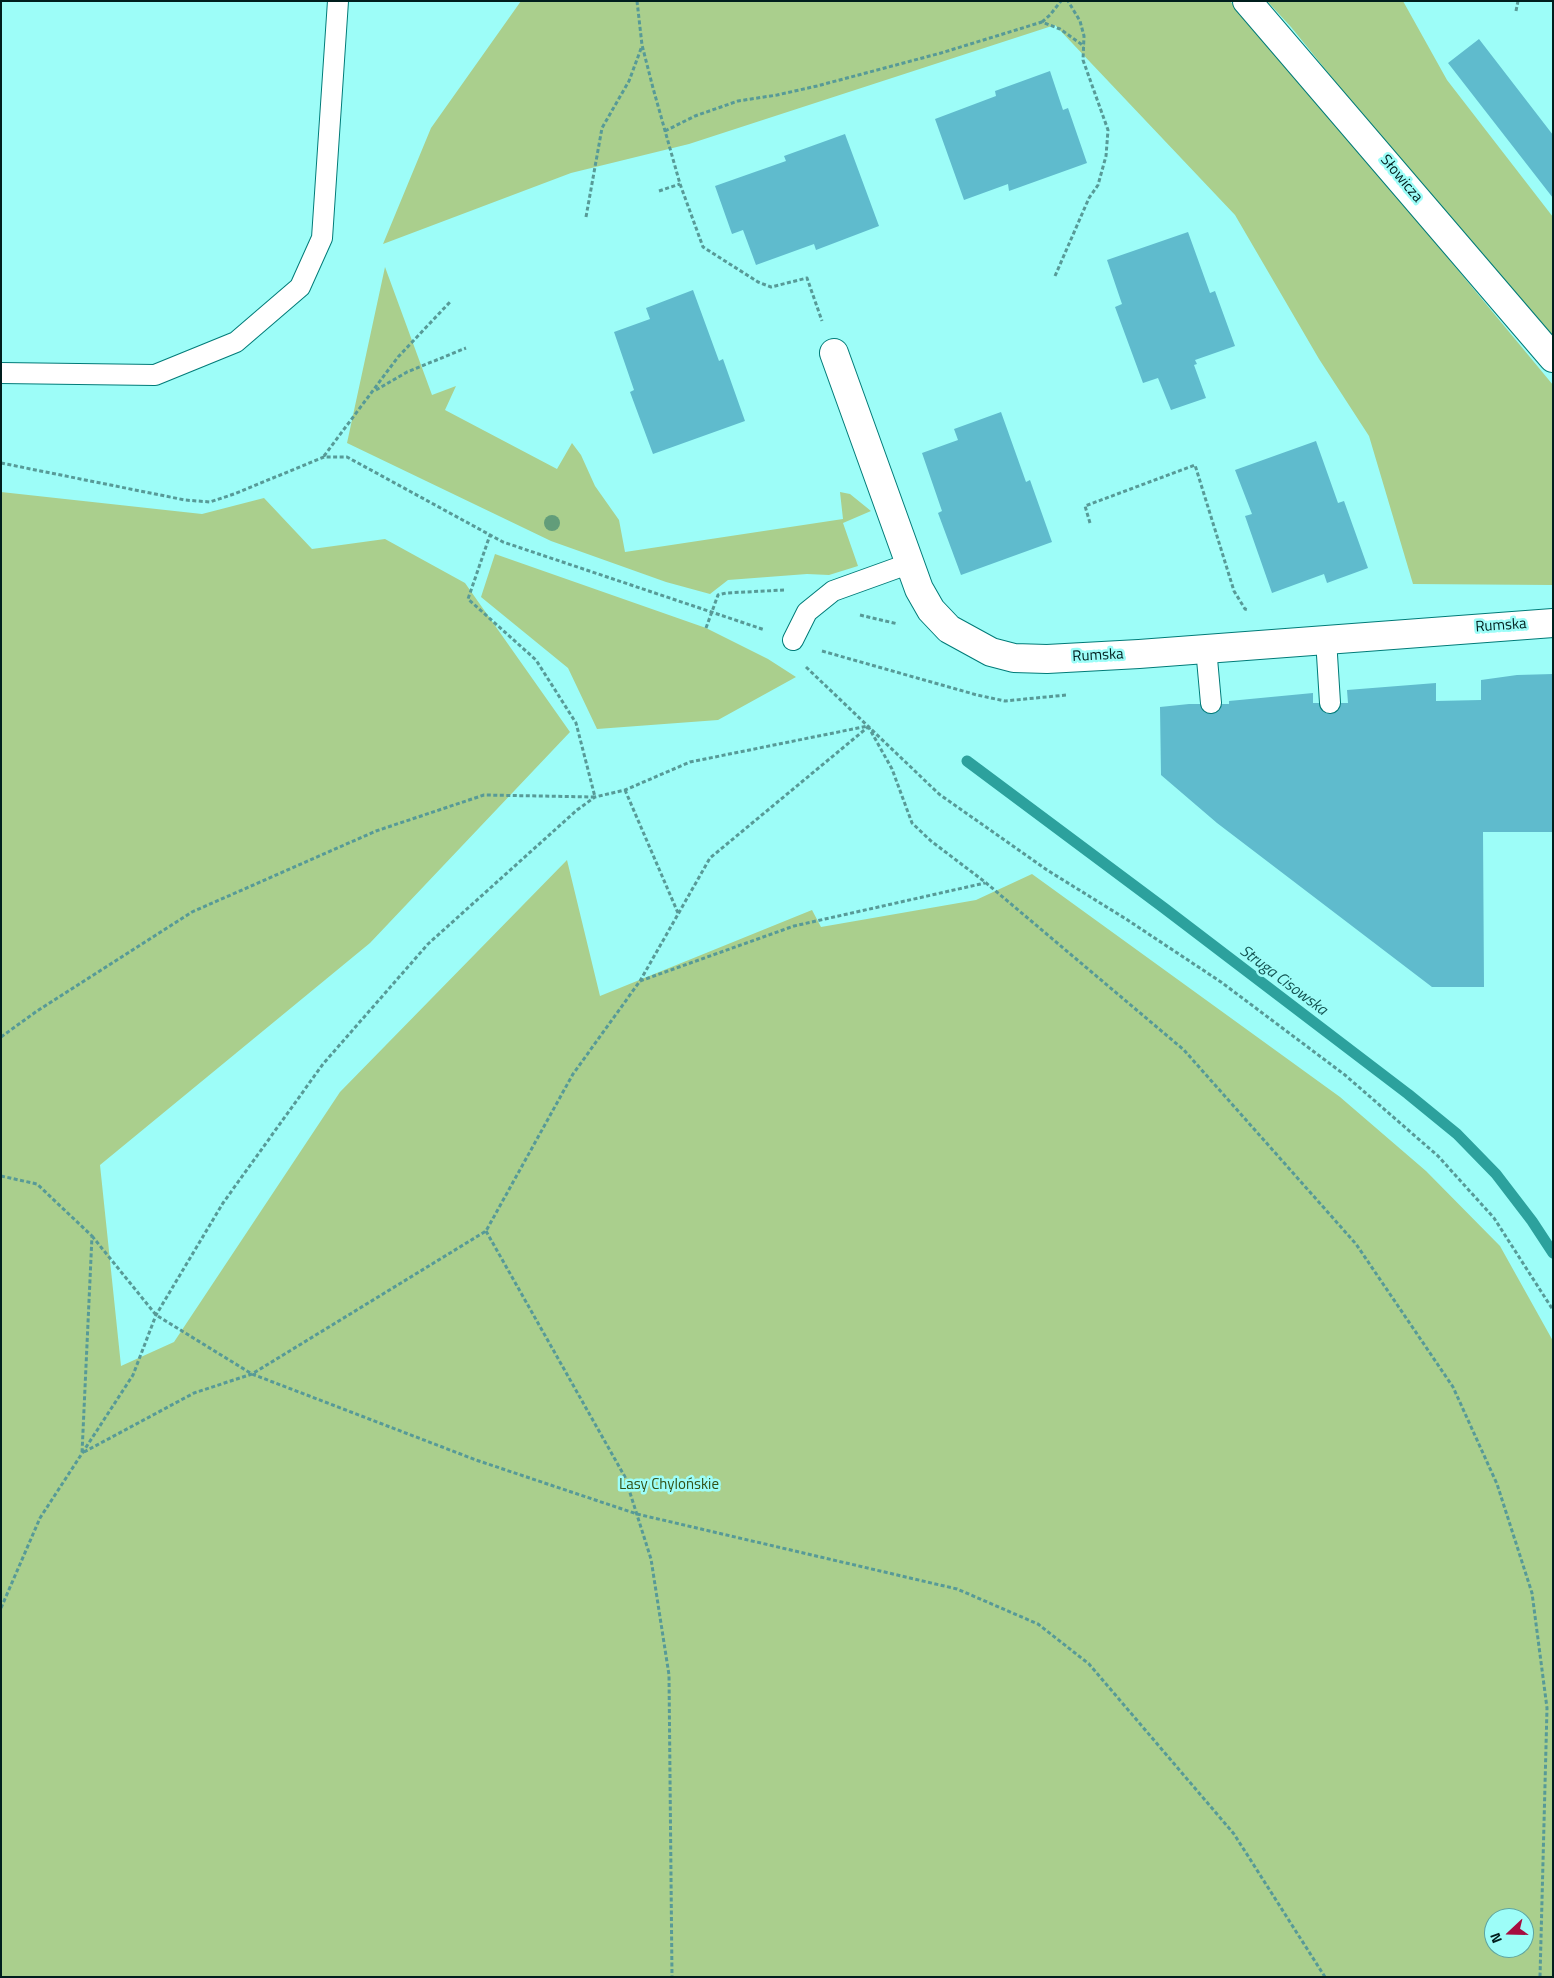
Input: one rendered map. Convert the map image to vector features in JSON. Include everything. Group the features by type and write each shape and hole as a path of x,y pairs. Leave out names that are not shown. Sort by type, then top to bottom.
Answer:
{"street":[{"name":"Słowicza","path":"1247,1 1553,358"},
{"name":"Rumska","path":"834,353 908,564 919,589 931,610 949,628 991,652 1014,658 1046,659 1553,623"}],"lane":[{"path":"1,373 155,375 236,342 300,287 322,238 338,1"},
{"path":"793,640 807,612 833,591 908,564"},
{"path":"1326,639 1330,703"},
{"path":"1206,648 1211,703"}],"path":[{"path":"637,1 642,45 665,131 680,184 704,247 758,282 772,286 807,278 834,353"},
{"path":"665,131 695,116 738,101 777,95 941,53 1042,22 1050,15 1060,1"},
{"path":"1055,276 1089,198 1098,185 1106,156 1108,130 1098,97 1083,60 1084,36 1080,22 1068,1"},
{"path":"1516,11 1518,1"},
{"path":"1042,22 1060,29 1084,46"},
{"path":"586,217 602,128 629,81 642,45"},
{"path":"658,191 680,184"},
{"path":"324,457 398,357 450,302"},
{"path":"373,391 407,372 466,348"},
{"path":"1,463 184,500 210,502 324,457 347,457 503,542 793,640 796,657 940,794 1047,870 1126,919 1221,982 1344,1075 1438,1156 1494,1218 1553,1310"},
{"path":"1090,523 1084,506 1195,465 1234,591 1245,608 1252,612"},
{"path":"490,535 468,599 536,660 576,723 595,797"},
{"path":"706,628 718,595 726,592 776,590 833,591"},
{"path":"816,605 902,625"},
{"path":"1,1037 37,1011 192,912 376,831 484,795 595,797 625,790 690,762 868,726"},
{"path":"868,726 892,769 912,822 931,841 985,882 1184,1050 1356,1244 1453,1387 1497,1484 1532,1593 1547,1708 1540,1977"},
{"path":"82,1453 194,1393 252,1374 486,1231 573,1074 640,981 710,858 868,726"},
{"path":"625,790 678,913"},
{"path":"1,1608 40,1518 133,1375 156,1314 223,1204 323,1064 428,944 577,810 595,797"},
{"path":"640,981 794,926 985,882"},
{"path":"1,1176 37,1184 92,1236 156,1314 252,1374 476,1460 637,1514 957,1589 1038,1624 1089,1664 1234,1834 1325,1977"},
{"path":"486,1231 624,1477 651,1559 669,1675 672,1977"},
{"path":"82,1453 92,1236"}],"green space":[{"path":"521,1 1230,1 1405,206 1553,385 1553,585 1413,584 1369,436 1319,359 1235,215 1055,25 689,144 571,173 383,244 431,128"},
{"path":"1267,1 1403,1 1447,80 1553,217 1553,345 1500,285 1291,27"},
{"path":"385,267 432,395 456,386 445,410 557,469 572,443 581,455 595,486 619,520 625,552 843,519 840,492 850,494 871,511 843,523 858,566 829,575 807,574 728,580 710,594 666,582 551,541 347,443"},
{"name":"Lasy Chylońskie","path":"1,492 202,514 264,498 312,549 385,539 465,583 570,732 370,943 100,1165 121,1366 174,1342 340,1092 567,860 600,996 812,910 821,927 976,900 1032,874 1340,1097 1426,1171 1500,1246 1553,1341 1553,1977 1,1977"},
{"path":"495,554 706,628 768,659 796,677 718,720 597,729 568,668 481,597"}],"building":[{"path":"1479,39 1553,135 1553,198 1448,63"},
{"path":"1050,71 1063,110 1068,108 1087,163 1009,191 1008,184 964,200 935,119 996,96 995,91"},
{"path":"845,134 879,226 816,250 814,244 756,265 743,230 732,234 715,186 786,161 784,156"},
{"path":"1188,232 1210,293 1215,291 1235,346 1195,360 1197,364 1194,365 1206,398 1171,410 1158,378 1143,383 1115,307 1122,304 1107,260"},
{"path":"693,290 719,361 723,359 745,421 653,454 630,392 634,390 614,332 650,319 646,308"},
{"path":"1001,412 1026,482 1030,480 1052,542 961,575 938,513 942,511 922,453 958,440 954,429"},
{"path":"1316,441 1338,503 1344,501 1368,568 1327,583 1324,574 1272,593 1245,516 1252,514 1235,470"},
{"path":"1553,674 1553,832 1483,832 1484,987 1432,987 1217,823 1161,775 1160,707 1189,704 1229,704 1229,701 1313,693 1313,703 1348,703 1347,690 1436,683 1436,701 1481,700 1481,680 1517,675"}],"waterway":[{"name":"Struga Cisowska","path":"967,761 1164,908 1408,1094 1457,1134 1496,1174 1532,1221 1553,1253"}]}
